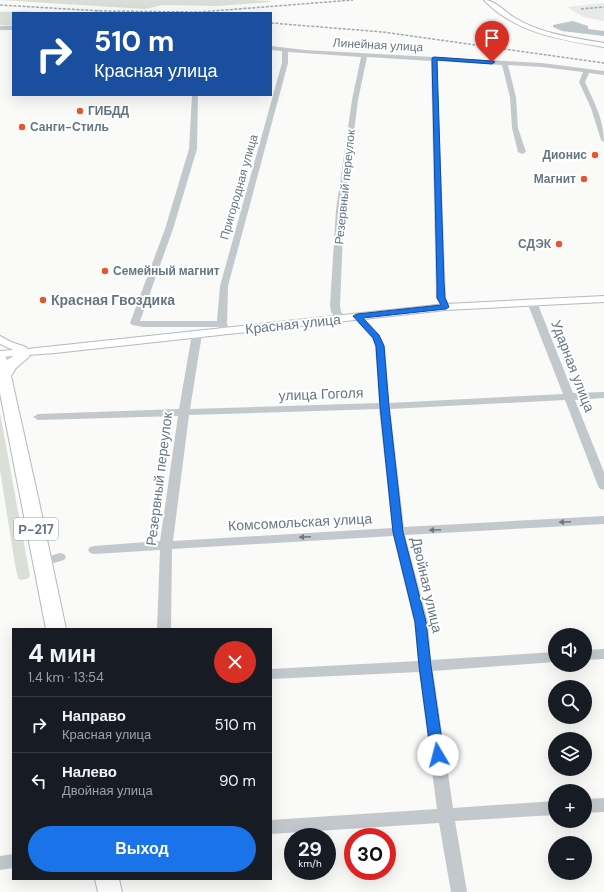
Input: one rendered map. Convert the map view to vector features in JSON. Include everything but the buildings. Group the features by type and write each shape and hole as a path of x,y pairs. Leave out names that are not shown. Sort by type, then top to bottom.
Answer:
{"highway":[{"path":"2,376 14,361 28,353"},
{"name":"Р-217","path":"0,359 2,376 51,560 56,628"},
{"path":"107,880 110,892"}],"main road":[{"path":"486,0 508,18 532,30 564,38 604,45"},
{"name":"Красная улица","path":"0,354 28,353 198,334 224,327 341,318 446,307 604,299"},
{"path":"0,339 28,353"},
{"name":"Красная улица","path":"0,359 28,353"}],"street":[{"path":"0,28 12,28"},
{"name":"Линейная улица","path":"272,48 364,56 434,58 505,63 587,70 604,73"},
{"name":"Пригородная улица","path":"224,327 224,286 285,63 285,50"},
{"name":"Резервный переулок","path":"341,318 336,312 335,305 340,210 355,100 364,56"},
{"path":"434,58 441,298 446,307"},
{"path":"505,63 513,97 515,128 522,152"},
{"path":"587,70 582,82 594,108 604,140"},
{"path":"195,96 193,149 169,229 135,323 224,327"},
{"name":"Ударная улица","path":"532,302 604,486"},
{"name":"Двойная улица","path":"357,316 376,337 380,346 384,406 398,532 421,622 425,666 446,815 459,892"},
{"name":"Резервный переулок","path":"164,628 166,545 184,413 198,334"},
{"name":"улица Гоголя","path":"38,417 384,406 570,398 604,395"},
{"name":"Комсомольская улица","path":"94,550 604,520"},
{"path":"592,655 604,654"},
{"path":"272,674 548,657"},
{"path":"592,806 604,805"},
{"path":"272,827 548,808"},
{"path":"0,864 12,861"}],"shaded area":[{"path":"0,0 250,0 270,2 218,6 162,5 145,9"},
{"path":"604,3 604,21 583,17 567,7"},
{"path":"25,11 33,12 12,12 12,26 0,25 0,12"},
{"path":"573,21 588,26 588,29 604,31 604,36 562,31 553,27 553,25"},
{"path":"0,413 30,576 27,579 20,580 18,578 15,565 0,470"}],"railway":[{"path":"95,11 200,12 353,0"},
{"path":"0,5 101,11"},
{"path":"581,9 604,7"},
{"path":"272,23 383,32 604,63"}],"place":[{"name":"ГИБДД","path":"80,111"},
{"name":"Санги-Стиль","path":"22,127"},
{"name":"Дионис","path":"595,155"},
{"name":"Магнит","path":"584,179"},
{"name":"СДЭК","path":"559,244"},
{"name":"Семейный магнит","path":"105,271"},
{"name":"Красная Гвоздика","path":"43,300"}],"route":[{"path":"438,755 425,666 421,622 398,532 384,406 380,346 370,329 357,316 446,307 441,298 440,283 434,58 492,62"}]}
